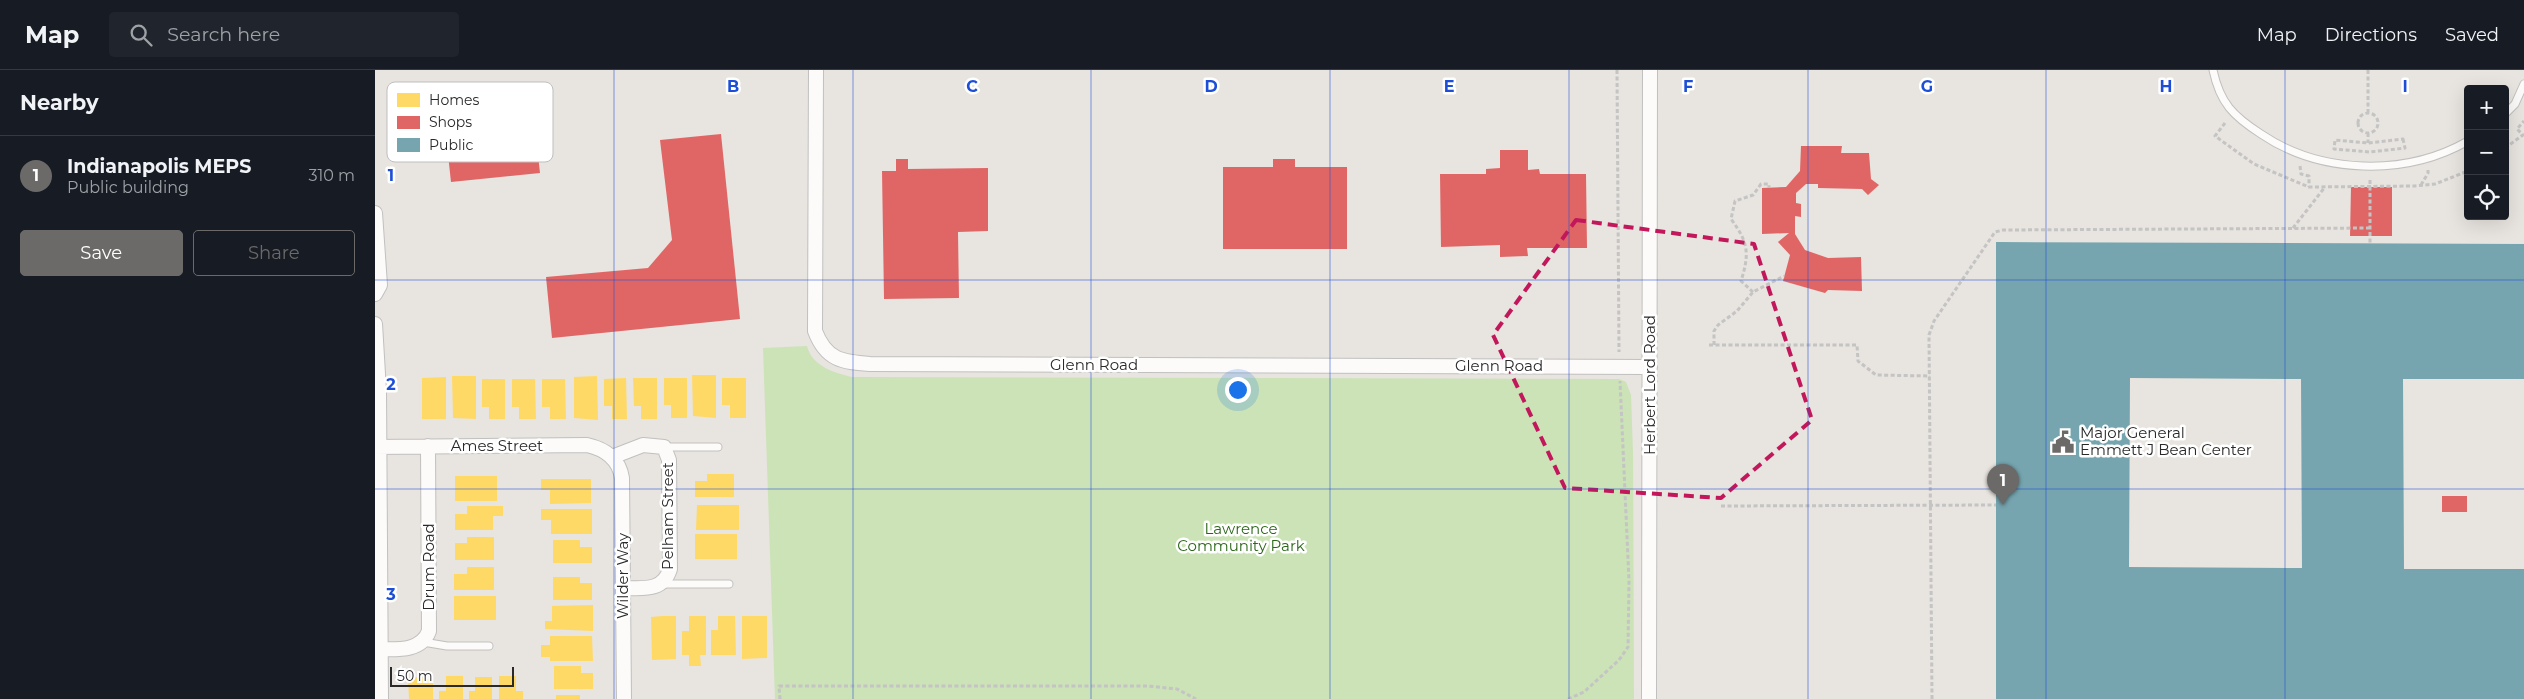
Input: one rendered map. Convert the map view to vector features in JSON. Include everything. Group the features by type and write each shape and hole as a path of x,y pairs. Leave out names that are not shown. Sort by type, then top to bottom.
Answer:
{"street":[{"name":"Glenn Road","path":"816,70 815,331 825,349 845,362 879,364 1650,366"},
{"name":"Herbert Lord Road","path":"1649,699 1650,70"},
{"path":"375,213 380,285 375,294"},
{"path":"375,324 378,649 381,699"},
{"name":"Ames Street","path":"377,447 587,445 604,450 612,457"},
{"name":"Pelham Street","path":"612,457 643,445 664,447 669,460 670,569 667,579 662,584 646,588 623,588"},
{"name":"Drum Road","path":"423,642 429,626 428,446"},
{"name":"Wilder Way","path":"612,457 619,468 622,478 624,699"},
{"path":"378,649 411,648 423,642"}],"lane":[{"path":"2213,70 2216,87 2225,106 2244,123 2269,140 2297,154 2346,165 2370,166 2420,160 2464,143"},
{"path":"2509,110 2515,104 2524,84"},
{"name":"Pelham Street","path":"664,447 718,447"},
{"name":"Pelham Street","path":"662,584 729,584"},
{"path":"423,642 447,646 489,646"}],"path":[{"path":"1568,699 1584,692 1619,660 1628,647 1629,581 1619,366 1617,70"},
{"path":"2368,70 2368,112"},
{"path":"2368,112 2373,114 2378,122 2377,127 2368,133"},
{"path":"2368,112 2359,118 2358,123 2363,132 2368,133"},
{"path":"2509,145 2523,134 2517,129 2524,121"},
{"path":"2368,133 2368,143"},
{"path":"2335,140 2368,143 2403,140 2405,148 2370,152 2334,148 2335,140"},
{"path":"2297,154 2301,174 2309,176 2309,187"},
{"path":"2370,180 2370,244"},
{"path":"1753,292 1741,281 1746,263 1746,244 1731,219 1735,201 1753,195 1761,184 1769,184 1769,188"},
{"path":"2292,229 2325,187"},
{"path":"1932,699 1930,328 1997,231 2370,228"},
{"path":"1784,276 1753,292 1737,311 1715,328 1711,345 1857,345 1858,361 1871,373 1876,375 1929,376"},
{"path":"1721,506 1997,505"},
{"path":"779,699 779,686 1149,686 1177,690 1197,699"}],"highlighted area":[{"path":"1576,220 1754,244 1812,420 1721,498 1565,488 1493,335"}],"green space":[{"name":"Lawrence Community Park","path":"807,346 819,364 831,371 852,377 1619,379 1626,382 1631,395 1634,699 775,699 763,348"}],"building: Homes":[{"path":"692,375 716,375 716,418 693,416"},
{"path":"452,376 476,376 476,419 453,418"},
{"path":"597,376 598,420 574,418 574,377"},
{"path":"446,377 446,419 422,419 422,378"},
{"path":"626,378 627,419 612,419 612,406 604,406 604,379"},
{"path":"633,378 657,378 657,419 641,419 641,406 634,406"},
{"path":"664,378 687,378 687,418 671,418 671,405 664,405"},
{"path":"722,378 746,378 746,418 730,418 730,405 722,405"},
{"path":"482,379 505,379 505,419 489,419 489,407 482,407"},
{"path":"512,379 535,379 536,419 519,419 519,407 512,407"},
{"path":"542,379 565,379 566,419 550,419 550,407 542,407"},
{"path":"707,474 734,474 734,497 695,497 695,481 707,481"},
{"path":"455,476 497,476 497,501 455,501"},
{"path":"541,479 591,479 591,503 550,504 550,490 541,490"},
{"path":"697,505 739,505 739,530 696,530"},
{"path":"467,506 503,506 503,516 493,516 493,530 455,530 455,514 467,514"},
{"path":"541,509 592,509 592,534 551,534 551,520 541,520"},
{"path":"695,534 737,534 737,559 695,559"},
{"path":"467,537 494,537 494,560 455,560 455,543 467,543"},
{"path":"553,540 580,540 580,547 592,547 592,563 553,563"},
{"path":"467,567 494,567 494,590 454,590 454,574 467,574"},
{"path":"553,577 580,577 580,583 592,583 592,600 553,600"},
{"path":"454,596 496,596 496,620 454,620"},
{"path":"593,605 593,631 545,629 545,621 552,621 552,606"},
{"path":"676,616 676,659 652,660 651,617"},
{"path":"689,616 706,616 706,655 700,655 701,666 689,666 689,655 682,655 682,631 689,631"},
{"path":"718,616 735,616 736,655 711,655 711,630 718,630"},
{"path":"742,616 767,616 767,658 742,659"},
{"path":"550,636 592,636 593,661 550,661 550,657 541,657 541,645 550,645"},
{"path":"554,666 581,666 581,673 593,673 593,689 554,689"},
{"path":"446,676 463,676 463,699 439,699 439,691 446,691"},
{"path":"499,676 516,676 516,691 523,691 523,699 499,699"},
{"path":"408,677 433,677 433,699 409,699"},
{"path":"475,677 492,677 492,699 469,699 469,691 475,691"},
{"path":"556,695 580,695 580,699 556,699"}],"building: Shops":[{"path":"721,134 740,319 552,338 546,277 648,268 672,240 660,140"},
{"path":"1801,146 1842,146 1841,153 1869,153 1871,179 1879,185 1868,195 1862,189 1818,188 1818,184 1806,184 1796,193 1796,203 1801,204 1801,217 1795,216 1795,234 1805,250 1828,258 1861,257 1862,291 1828,290 1825,293 1783,281 1790,255 1778,242 1789,233 1762,234 1762,188 1786,187 1800,171"},
{"path":"1500,150 1528,150 1528,170 1539,169 1540,174 1586,174 1587,248 1527,248 1528,256 1500,257 1500,245 1441,247 1440,174 1486,174 1486,169 1500,168"},
{"path":"896,159 908,159 908,169 988,168 988,231 958,232 959,298 884,299 882,171 896,171"},
{"path":"1273,159 1295,159 1295,167 1347,167 1347,249 1223,249 1223,167 1273,167"},
{"path":"449,162 539,162 540,173 451,182"},
{"path":"2351,187 2392,187 2392,236 2350,236"},
{"path":"2442,496 2467,496 2467,512 2442,512"}],"building: Public":[{"name":"Major General Emmett J Bean Center","path":"1996,242 2524,244 2524,379 2403,379 2404,569 2524,569 2524,699 1996,699","holes":["2130,378 2301,379 2302,568 2129,567"]}],"place":[{"name":"Major General Emmett J Bean Center","path":"2063,442"},
{"name":"Indianapolis MEPS","path":"2003,505"}]}
